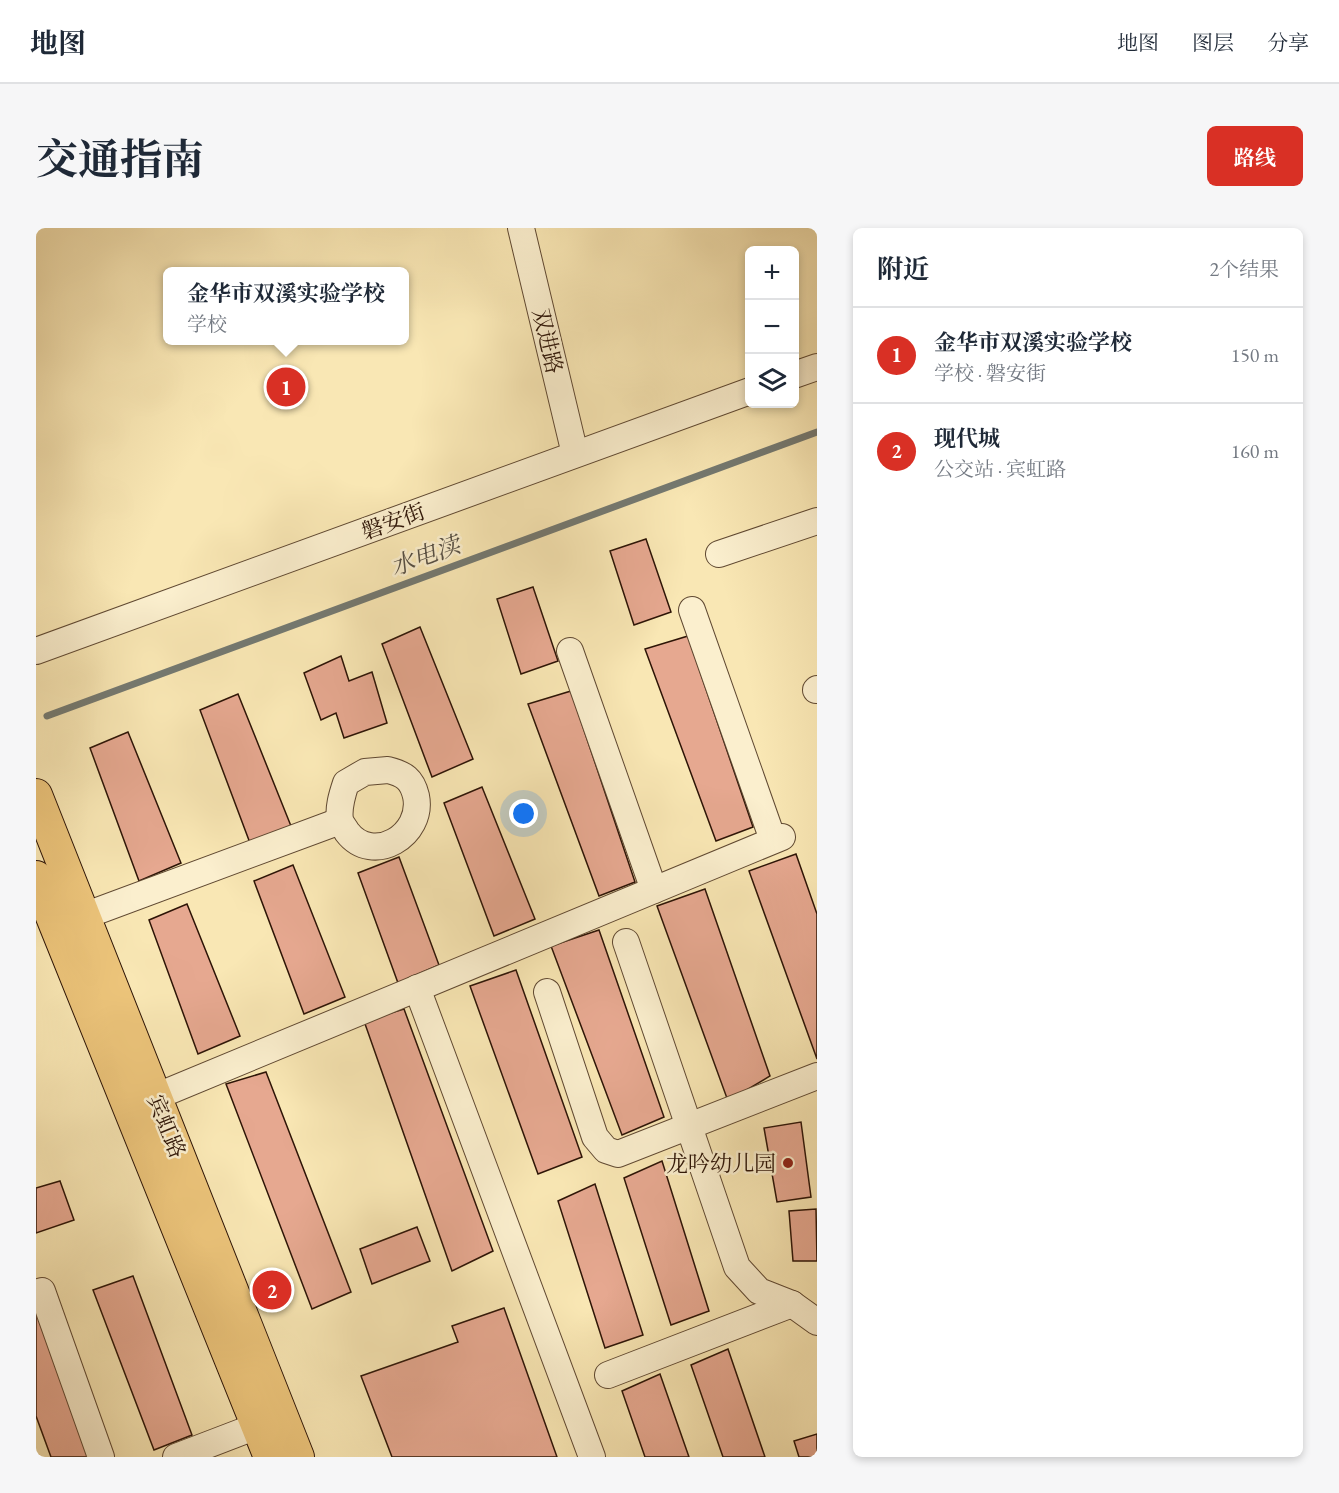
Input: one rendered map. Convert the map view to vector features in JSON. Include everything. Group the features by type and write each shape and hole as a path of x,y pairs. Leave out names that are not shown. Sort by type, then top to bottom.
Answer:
{"main road":[{"name":"宾虹路","path":"36,795 298,1457"},
{"name":"宾虹路","path":"36,877 270,1457"}],"street":[{"name":"双进路","path":"521,228 575,454"},
{"path":"799,374 817,367"},
{"name":"磐安街","path":"36,651 745,393"},
{"path":"719,554 817,521"},
{"path":"155,1097 778,838 692,610"},
{"path":"570,651 654,890"},
{"path":"84,916 340,821"},
{"path":"626,942 737,1267 759,1291 792,1304 817,1322"},
{"path":"417,988 592,1457"},
{"path":"547,992 596,1137 606,1150 618,1154 817,1076"},
{"path":"36,1293 42,1291 101,1457"},
{"path":"608,1375 792,1304"},
{"path":"176,1457 257,1426"}],"building":[{"path":"646,539 671,612 634,625 610,551"},
{"path":"533,587 558,661 521,674 497,599"},
{"path":"420,627 473,759 432,777 382,644"},
{"path":"688,636 753,827 716,841 645,649"},
{"path":"341,656 349,681 372,672 387,723 344,738 336,713 321,720 304,673"},
{"path":"571,691 635,882 599,896 528,704"},
{"path":"238,694 291,826 250,843 200,710"},
{"path":"128,732 181,863 139,881 90,748"},
{"path":"482,787 535,919 494,936 444,803"},
{"path":"796,854 817,914 817,1059 749,871"},
{"path":"399,857 439,965 398,983 358,873"},
{"path":"293,865 345,997 304,1014 254,881"},
{"path":"705,889 770,1076 728,1101 657,906"},
{"path":"187,904 240,1036 198,1054 149,920"},
{"path":"599,930 664,1117 622,1135 551,946"},
{"path":"516,970 582,1157 538,1174 470,986"},
{"path":"404,1009 493,1251 452,1271 364,1021"},
{"path":"266,1072 351,1292 312,1309 226,1084"},
{"name":"龙吟幼儿园","path":"801,1122 811,1197 777,1202 764,1128"},
{"path":"662,1161 709,1311 671,1325 624,1178"},
{"path":"60,1181 74,1220 36,1233 36,1188"},
{"path":"595,1184 643,1335 605,1348 558,1201"},
{"path":"816,1209 817,1261 793,1261 789,1211"},
{"path":"417,1227 430,1261 372,1284 360,1249"},
{"path":"133,1276 192,1435 154,1450 93,1290"},
{"path":"504,1308 557,1457 392,1457 361,1376 458,1342 452,1326"},
{"path":"36,1310 96,1457 51,1457 36,1416"},
{"path":"728,1349 765,1457 723,1457 691,1365"},
{"path":"660,1374 689,1457 645,1457 622,1391"},
{"path":"817,1434 817,1457 799,1457 794,1441"}],"waterway":[{"name":"水电渎","path":"47,716 817,432"}],"place":[{"name":"金华市双溪实验学校","path":"286,387"},
{"name":"龙吟幼儿园","path":"788,1163"},
{"name":"现代城","path":"272,1290"}]}
